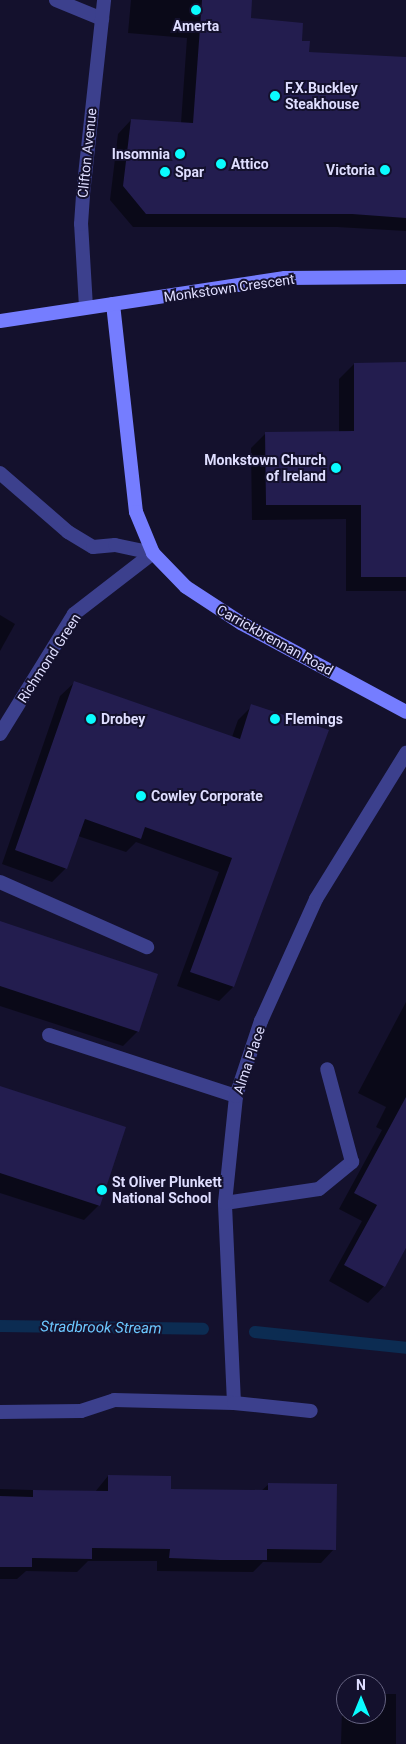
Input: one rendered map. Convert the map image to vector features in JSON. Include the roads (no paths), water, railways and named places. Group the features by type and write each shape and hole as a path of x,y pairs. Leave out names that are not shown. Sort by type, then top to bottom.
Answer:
{"main road":[{"name":"Monkstown Crescent","path":"0,321 285,278 406,277"},
{"name":"Carrickbrennan Road","path":"113,304 136,512 153,553 186,587 240,623 406,712"}],"street":[{"path":"56,0 102,18"},
{"name":"Clifton Avenue","path":"86,307 82,204 104,0"},
{"path":"0,472 68,532 93,547 115,545 153,553"},
{"name":"Richmond Green","path":"0,734 74,614 153,553"},
{"name":"Alma Place","path":"234,1403 225,1203 236,1096 261,1022 316,899 406,753"},
{"path":"0,882 147,947"},
{"path":"48,1035 236,1096"},
{"path":"225,1203 320,1189 352,1162 327,1069"},
{"path":"0,1412 81,1410 114,1400 234,1403 311,1410"}],"waterway":[{"name":"Stradbrook Stream","path":"0,1326 203,1329"},
{"name":"Stradbrook Stream","path":"255,1332 406,1348"}],"place":[{"name":"Amerta","path":"196,10"},
{"name":"F.X.Buckley Steakhouse","path":"275,96"},
{"name":"Insomnia","path":"180,154"},
{"name":"Attico","path":"221,164"},
{"name":"Victoria","path":"385,170"},
{"name":"Spar","path":"165,172"},
{"name":"Monkstown Church of Ireland","path":"336,468"},
{"name":"Drobey","path":"91,719"},
{"name":"Flemings","path":"275,719"},
{"name":"Cowley Corporate","path":"141,796"},
{"name":"St Oliver Plunkett National School","path":"102,1190"}]}
